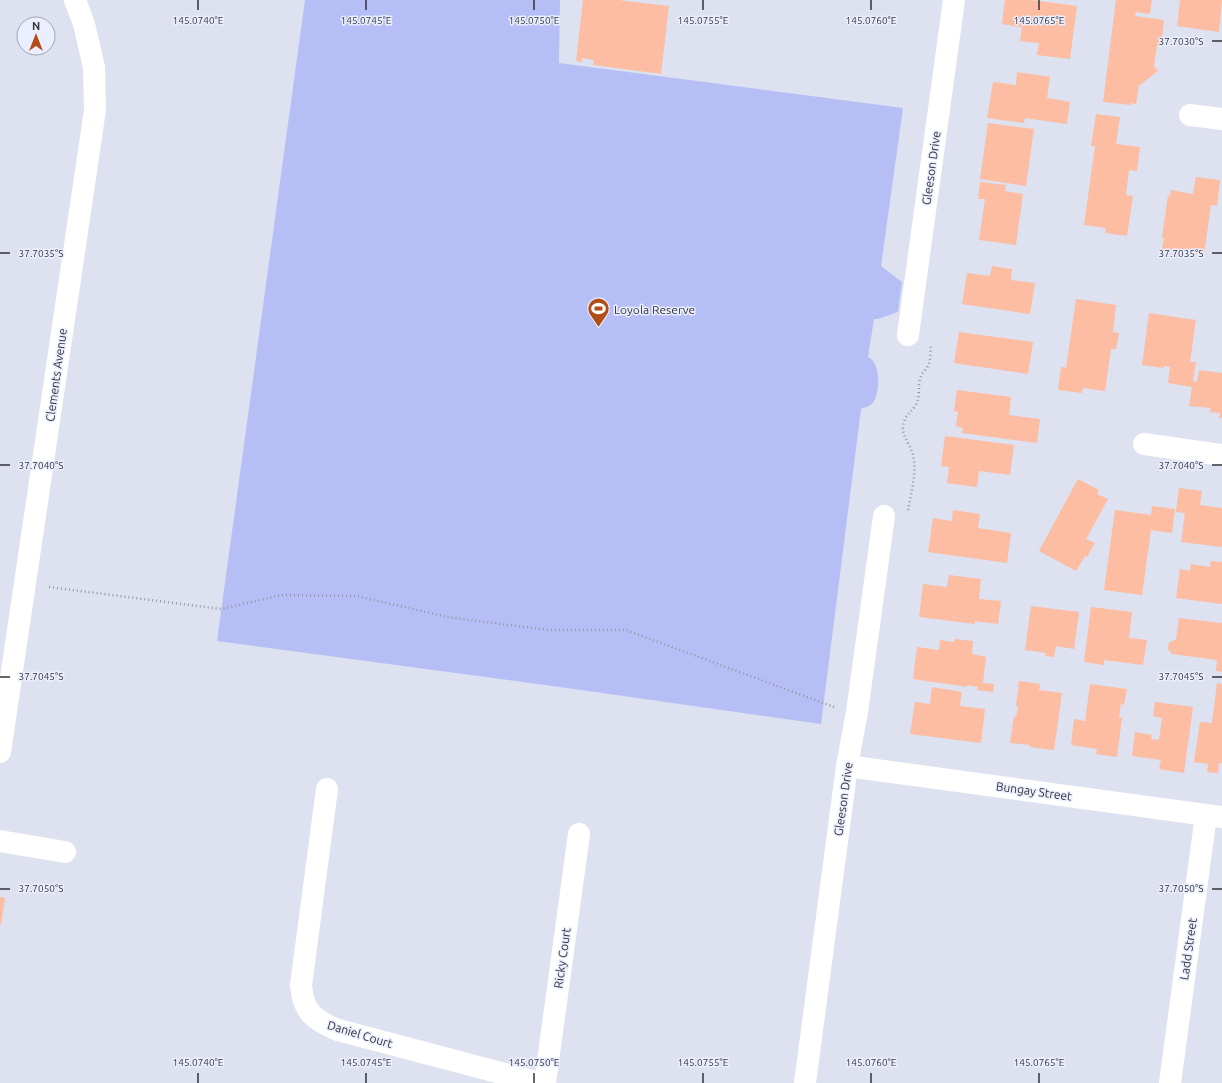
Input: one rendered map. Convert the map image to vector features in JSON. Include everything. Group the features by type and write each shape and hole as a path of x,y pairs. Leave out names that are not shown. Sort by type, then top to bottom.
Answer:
{"street":[{"name":"Clements Avenue","path":"0,752 95,110 94,67 84,24 75,0"},
{"name":"Gleeson Drive","path":"908,335 954,0"},
{"path":"1190,115 1222,119"},
{"path":"1144,444 1222,455"},
{"name":"Gleeson Drive","path":"805,1083 847,766 884,516"},
{"name":"Bungay Street","path":"847,766 1214,816"},
{"name":"Daniel Court","path":"327,789 301,985 302,997 309,1011 323,1023 338,1030 539,1083"},
{"name":"Ladd Street","path":"1170,1083 1214,816"},
{"name":"Ricky Court","path":"545,1083 579,834"},
{"path":"0,841 64,852"}],"path":[{"path":"908,335 932,339 928,365 921,376 916,406 905,418 903,429 904,436 913,454 914,462 908,512"},
{"path":"25,584 221,610 282,595 357,596 447,617 548,630 626,630 831,707 856,712"}],"shaded area":[{"name":"Loyola Reserve","path":"305,0 560,0 559,63 903,108 881,266 902,282 898,312 874,319 868,357 875,365 878,384 873,403 861,409 821,724 217,641"}],"building":[{"path":"583,0 618,0 669,6 661,74 593,65 594,60 582,58 582,62 576,61"},
{"path":"1005,0 1032,0 1077,6 1070,59 1037,55 1039,43 1020,41 1022,27 1002,24"},
{"path":"1116,0 1152,0 1150,14 1136,12 1135,16 1164,20 1161,46 1157,46 1154,66 1158,71 1140,85 1139,84 1136,104 1131,103 1131,105 1103,102"},
{"path":"1180,0 1222,0 1219,32 1177,26"},
{"path":"1017,72 1050,77 1047,98 1070,102 1067,124 1025,118 1024,123 987,118 993,82 1016,85"},
{"path":"1096,114 1120,117 1116,144 1140,147 1137,171 1129,170 1126,195 1133,196 1127,236 1105,233 1106,228 1084,225 1095,146 1091,146"},
{"path":"988,123 1034,129 1026,186 980,179"},
{"path":"1196,177 1220,180 1217,206 1211,205 1204,255 1162,249 1164,238 1162,238 1168,195 1170,196 1171,190 1193,194"},
{"path":"980,182 1006,185 1005,191 1023,194 1016,245 979,240 985,199 978,199"},
{"path":"992,266 1012,269 1011,280 1035,283 1030,314 962,304 967,273 990,276"},
{"path":"1076,299 1116,305 1113,332 1119,333 1116,349 1111,349 1105,391 1083,388 1082,393 1058,390 1061,367 1066,368"},
{"path":"1149,313 1196,320 1190,362 1196,362 1193,381 1197,382 1199,370 1222,373 1222,418 1219,418 1220,413 1210,412 1211,408 1189,406 1192,387 1168,383 1170,367 1164,366 1163,368 1142,365"},
{"path":"959,332 1033,342 1028,374 954,363"},
{"path":"957,390 1011,397 1009,415 1040,419 1037,443 962,433 963,428 956,426 958,412 954,411"},
{"path":"945,436 1014,445 1010,475 979,471 977,487 947,483 949,467 941,466"},
{"path":"1078,479 1099,490 1097,494 1108,499 1086,539 1095,543 1087,557 1085,556 1076,571 1039,551"},
{"path":"1179,488 1202,491 1200,505 1222,508 1222,547 1181,542 1185,513 1176,512"},
{"path":"1152,506 1175,509 1172,533 1151,530 1142,595 1104,590 1115,510 1151,515"},
{"path":"953,510 980,514 978,528 1011,533 1007,563 928,552 933,518 952,521"},
{"path":"1211,561 1222,562 1222,604 1176,598 1180,569 1190,571 1191,564 1210,567"},
{"path":"949,575 981,579 979,599 1001,601 998,624 975,621 975,624 919,617 923,584 947,587"},
{"path":"1031,606 1079,612 1074,649 1056,646 1054,657 1045,656 1046,653 1025,650"},
{"path":"1091,607 1132,612 1129,638 1147,640 1143,665 1104,660 1104,665 1084,662"},
{"path":"1179,618 1222,623 1222,672 1216,671 1217,660 1172,654 1168,649 1169,643 1176,640"},
{"path":"955,639 973,641 972,654 986,657 983,683 994,684 993,692 977,690 978,687 967,685 967,687 913,679 917,647 939,650 940,640 954,642"},
{"path":"1019,681 1040,684 1039,690 1062,693 1054,750 1010,743 1014,716 1016,717 1018,707 1016,706"},
{"path":"1217,683 1222,684 1222,763 1219,763 1218,773 1207,772 1208,764 1194,762 1200,722 1212,723"},
{"path":"1090,684 1127,689 1124,705 1121,704 1119,717 1122,718 1117,757 1096,754 1097,749 1071,745 1074,719 1085,721"},
{"path":"932,687 962,692 960,706 985,709 981,743 910,734 915,702 930,704"},
{"path":"1155,702 1193,707 1184,773 1159,769 1161,760 1132,756 1135,732 1152,735 1151,739 1159,740 1162,718 1153,716"},
{"path":"0,897 5,898 1,925 0,925"}],"place":[{"name":"Loyola Reserve","path":"598,328"}]}
